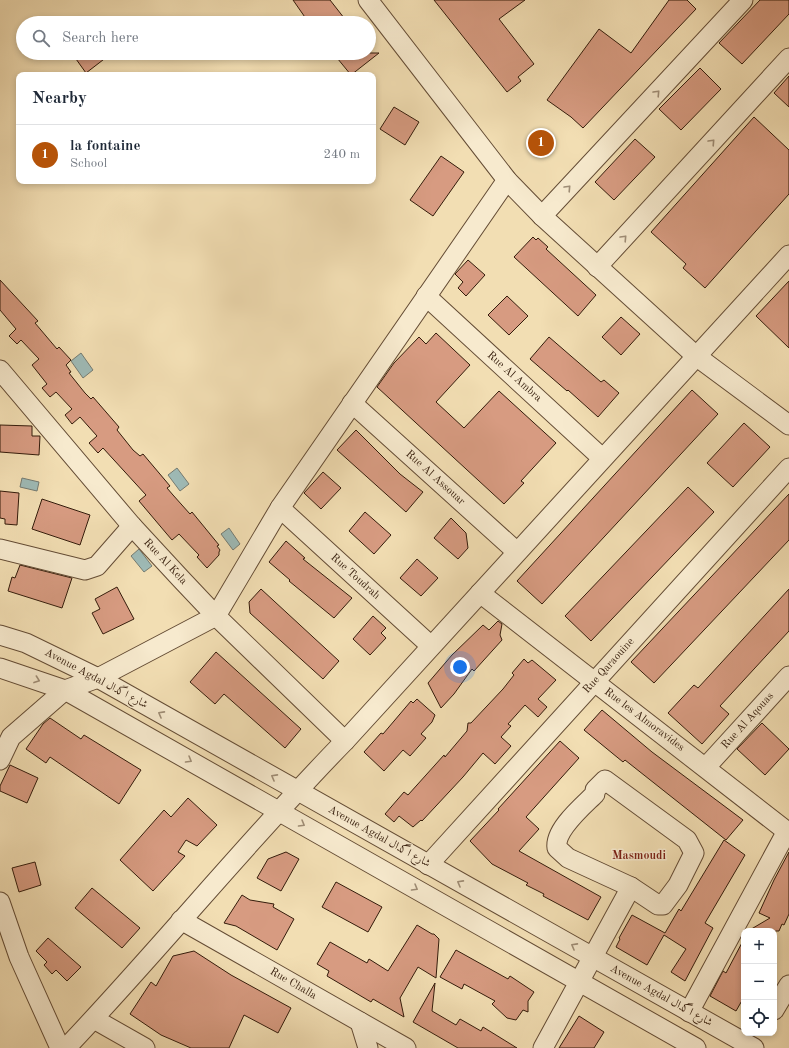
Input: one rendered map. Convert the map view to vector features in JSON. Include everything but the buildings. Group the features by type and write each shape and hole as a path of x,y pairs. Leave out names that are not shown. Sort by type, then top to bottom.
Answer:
{"street":[{"path":"368,0 507,180 542,216 696,356 789,425"},
{"path":"542,216 743,0"},
{"path":"597,267 789,58"},
{"path":"0,760 11,737 66,690 98,678 216,616 280,508 507,180"},
{"path":"66,1048 94,1019 181,920 280,812 297,790 345,741 789,255"},
{"name":"Rue Al Ambra","path":"426,296 602,458"},
{"name":"Rue Al Kela","path":"0,370 6,386 132,526 216,616 345,741"},
{"name":"Rue Al Assouar","path":"352,403 517,552"},
{"name":"Rue Qaraouine","path":"428,864 789,468"},
{"name":"Rue Toudrah","path":"280,508 431,646"},
{"path":"0,549 85,570 97,566 132,526"},
{"name":"Rue les Almoravides","path":"480,593 788,832"},
{"name":"Avenue Agdal شارع اگدال","path":"0,635 26,643 98,678 689,1012 754,1044"},
{"path":"0,668 66,690 696,1048"},
{"name":"Rue Al Aqouas","path":"706,767 789,676"},
{"path":"605,780 687,840 694,853 678,885 663,905 658,905 650,901 632,887 568,858 557,848 557,838 573,814 595,794 595,790 605,780"},
{"path":"689,1012 788,832"},
{"path":"543,1048 632,887"},
{"path":"0,902 19,956 60,1048"},
{"name":"Rue Challa","path":"181,920 406,1048"},
{"path":"777,1005 789,985"},
{"path":"94,1019 145,1048"},
{"path":"360,1022 368,1048"}],"water":[{"path":"81,353 93,370 83,378 71,361"},
{"path":"177,468 189,484 180,491 168,475"},
{"path":"22,478 39,482 37,491 20,487"},
{"path":"229,528 240,544 233,550 221,534"},
{"path":"139,549 152,566 144,572 131,556"}],"place":[{"name":"la fontaine","path":"541,143"}],"district":[{"name":"Masmoudi","path":"639,856"}]}
